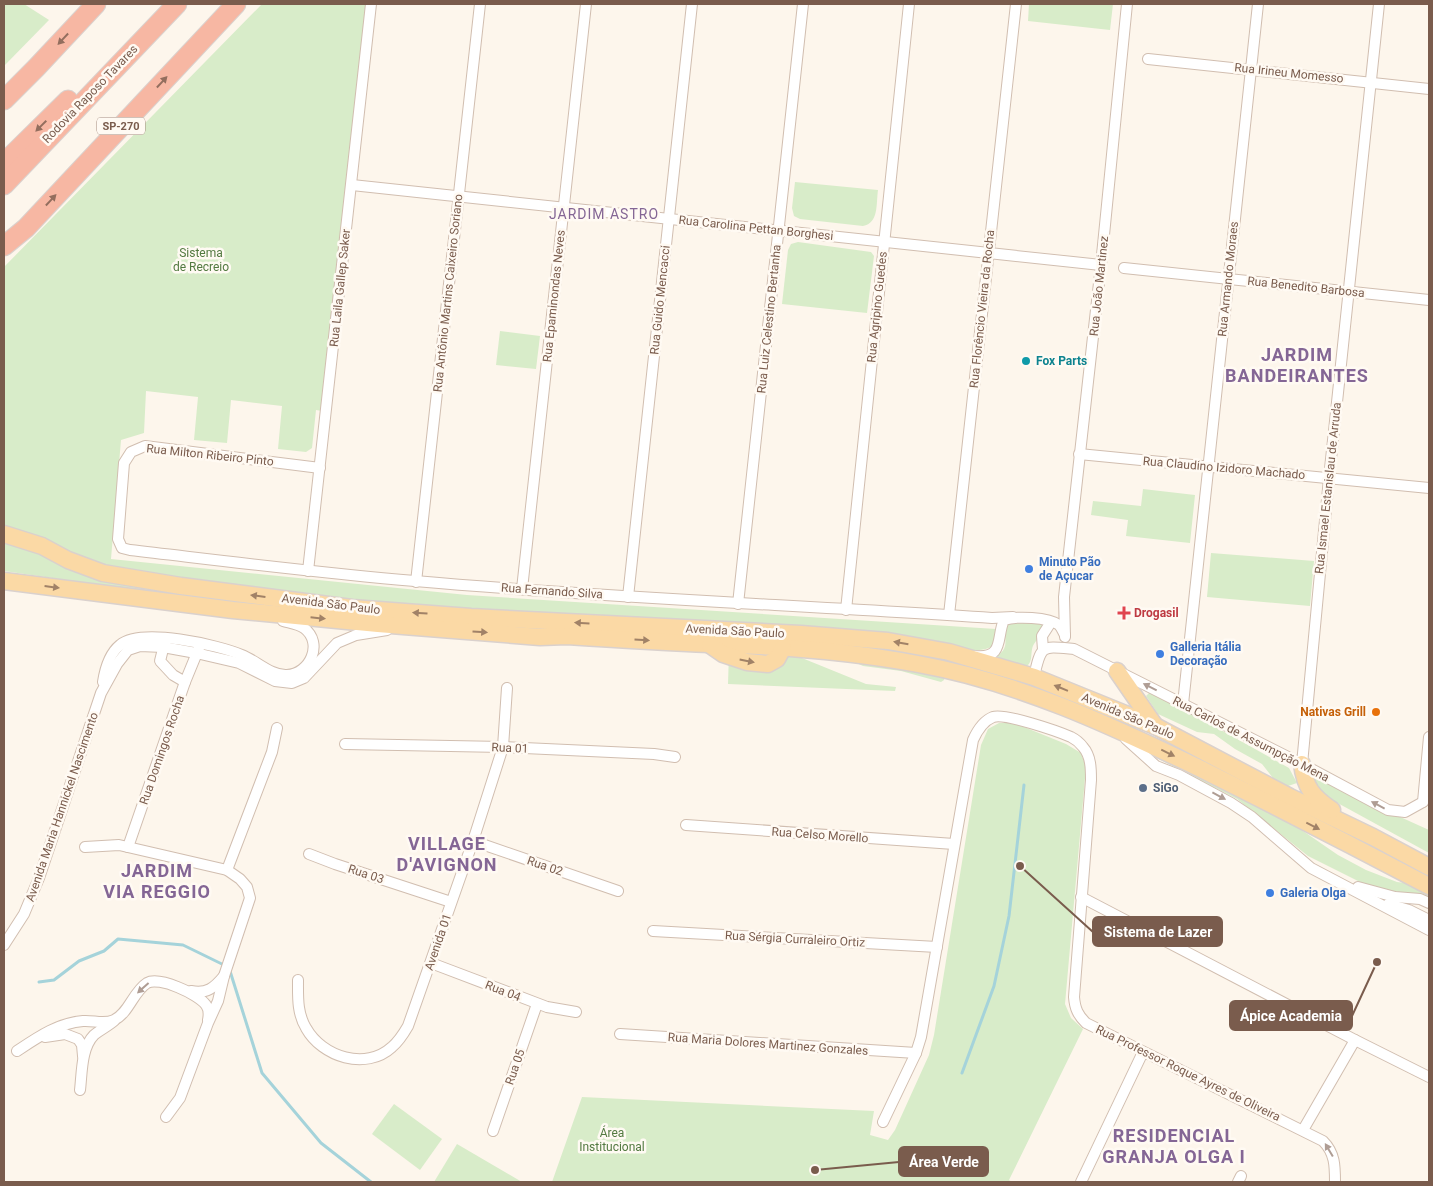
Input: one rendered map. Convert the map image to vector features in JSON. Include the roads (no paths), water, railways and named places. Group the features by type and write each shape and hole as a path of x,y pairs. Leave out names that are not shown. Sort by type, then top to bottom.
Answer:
{"highway":[{"path":"4,100 96,4"},
{"name":"Rodovia Raposo Tavares","path":"4,163 161,4"},
{"name":"Rodovia Raposo Tavares","path":"4,185 178,4"},
{"name":"SP-270","path":"4,246 26,228 236,4"},
{"path":"4,238 26,228"}],"main road":[{"name":"Avenida São Paulo","path":"4,534 42,546 68,560 103,572 181,586 352,608 471,617 801,634 888,641 949,652 1034,677 1155,726 1429,867"},
{"name":"Avenida São Paulo","path":"4,581 233,610 418,628 783,648 854,654 919,664 962,674 1043,699 1126,733 1272,804 1429,886"},
{"path":"1117,671 1155,726"},
{"path":"1034,677 1035,688 1043,699"},
{"path":"1302,764 1304,778 1318,800 1373,837"}],"street":[{"name":"Rua Laila Gallep Saker","path":"308,571 371,4"},
{"name":"Rua Antônio Martins Caixeiro Soriano","path":"416,582 480,4"},
{"name":"Rua Epaminondas Neves","path":"522,589 586,4"},
{"name":"Rua Guido Mencacci","path":"628,597 692,4"},
{"name":"Rua Luiz Celestino Bertanha","path":"738,604 803,4"},
{"name":"Rua Agripino Guedes","path":"846,610 909,4"},
{"name":"Rua Florêncio Vieira da Rocha","path":"948,615 1016,4"},
{"name":"Rua João Martinez","path":"1066,637 1064,597 1102,265 1128,4"},
{"name":"Rua Armando Moraes","path":"1182,704 1258,4"},
{"name":"Rua Ismael Estanislau de Arruda","path":"1302,764 1328,478 1379,4"},
{"name":"Rua Irineu Momesso","path":"1148,59 1429,90"},
{"name":"Rua Carolina Pettan Borghesi","path":"352,185 1102,265"},
{"name":"Rua Benedito Barbosa","path":"1124,268 1429,300"},
{"name":"Rua Milton Ribeiro Pinto","path":"118,539 124,463 131,452 145,446 320,468"},
{"name":"Rua Claudino Izidoro Machado","path":"1079,454 1429,488"},
{"name":"Rua Fernando Silva","path":"118,539 122,548 130,550 416,582 738,604 992,618 1013,617 1047,621 1061,626 1066,637"},
{"name":"Rua João Martinez","path":"1047,621 1055,614 1064,597"},
{"name":"Avenida Maria Hannickel Nascimento","path":"4,945 24,914 39,878 101,693 117,664 128,650 165,642 198,642 244,656 279,675 297,673 307,665 312,657 314,645 311,636 304,628 295,624 233,610"},
{"path":"949,652 980,657 990,654 997,649 1000,642 1001,627 1004,620 1013,617"},
{"path":"992,618 1000,622 1001,627"},
{"path":"1043,650 1042,636 1047,621"},
{"name":"Avenida Maria Hannickel Nascimento","path":"165,642 196,653 239,663 275,681 292,683 304,678 337,643 356,635 372,632 418,628"},
{"path":"1066,637 1074,649"},
{"path":"165,642 160,661 161,664 185,682"},
{"path":"1034,677 1038,659 1043,650 1048,647 1074,649"},
{"name":"Avenida Maria Hannickel Nascimento","path":"196,653 199,648 203,648 244,656"},
{"name":"Rua Carlos de Assumpção Mena","path":"1074,649 1302,764 1388,810 1405,812 1426,804"},
{"name":"Rua Domingos Rocha","path":"128,847 196,653"},
{"name":"Avenida 01","path":"298,980 299,1010 306,1028 318,1044 335,1054 344,1057 364,1058 383,1053 392,1048 403,1034 408,1026 431,963 504,747 507,688"},
{"name":"Rua Professor Roque Ayres de Oliveira","path":"954,844 973,740 982,724 994,716 1010,717 1072,738 1084,747 1091,765 1091,780 1074,997 1075,1007 1079,1016 1086,1023 1323,1141 1330,1148 1335,1160 1335,1182"},
{"path":"1088,717 1107,730 1129,741 1156,766 1222,798 1252,817 1310,868 1429,930"},
{"path":"227,870 272,752 277,728"},
{"path":"1426,804 1429,737"},
{"name":"Rua 01","path":"345,744 504,747 654,754 675,757"},
{"name":"Rua Celso Morello","path":"686,826 954,844"},
{"name":"Rua 02","path":"473,841 618,891"},
{"path":"883,1122 916,1053 921,1037 954,844"},
{"path":"85,847 119,845 227,870 240,879 247,888 250,898 224,974 218,1002 180,1098 166,1117"},
{"name":"Rua 03","path":"309,854 451,902"},
{"path":"1310,868 1366,890 1395,897 1420,899 1429,903"},
{"path":"1081,897 1429,1077"},
{"path":"1382,905 1389,903 1397,905 1429,920"},
{"name":"Rua Sérgia Curraleiro Ortiz","path":"653,931 937,948"},
{"name":"Rua 04","path":"431,963 537,1004 576,1012"},
{"path":"208,1024 209,1014 202,999 224,974"},
{"path":"34,1040 59,1034 84,1041 93,1037 116,1019 147,983 160,981 197,997 211,1007 218,1002"},
{"path":"180,989 193,992 216,993 218,1002"},
{"name":"Rua 05","path":"493,1131 537,1004"},
{"path":"17,1051 55,1027 84,1021 107,1022 116,1019"},
{"path":"80,1090 86,1050 95,1030 93,1025 84,1021 77,1024 74,1029 82,1045 83,1065"},
{"name":"Rua Maria Dolores Martinez Gonzales","path":"620,1034 916,1053"},
{"path":"1303,1130 1355,1040"},
{"path":"1081,1182 1144,1052"}],"waterway":[{"path":"962,1073 994,986 1009,916 1024,785"},
{"path":"39,982 54,980 79,961 104,951 118,939 183,945 226,966"},
{"path":"230,971 262,1073 321,1143 371,1182"}],"place":[{"name":"Fox Parts","path":"1026,361"},
{"name":"Minuto Pão de Açucar","path":"1029,569"},
{"name":"Drogasil","path":"1124,613"},
{"name":"Galleria Itália Decoração","path":"1160,654"},
{"name":"Nativas Grill","path":"1376,712"},
{"name":"SiGo","path":"1143,788"},
{"name":"Sistema de Lazer","path":"1020,866"},
{"name":"Galeria Olga","path":"1270,893"},
{"name":"Ápice Academia","path":"1377,962"},
{"name":"Área Verde","path":"815,1170"}],"district":[{"name":"JARDIM ASTRO","path":"604,214"},
{"name":"JARDIM BANDEIRANTES","path":"1297,365"},
{"name":"VILLAGE D'AVIGNON","path":"447,854"},
{"name":"JARDIM VIA REGGIO","path":"157,881"},
{"name":"RESIDENCIAL GRANJA OLGA I","path":"1174,1146"}],"park label":[{"name":"Sistema de Recreio","path":"201,260"},
{"name":"Área Institucional","path":"612,1140"}]}
